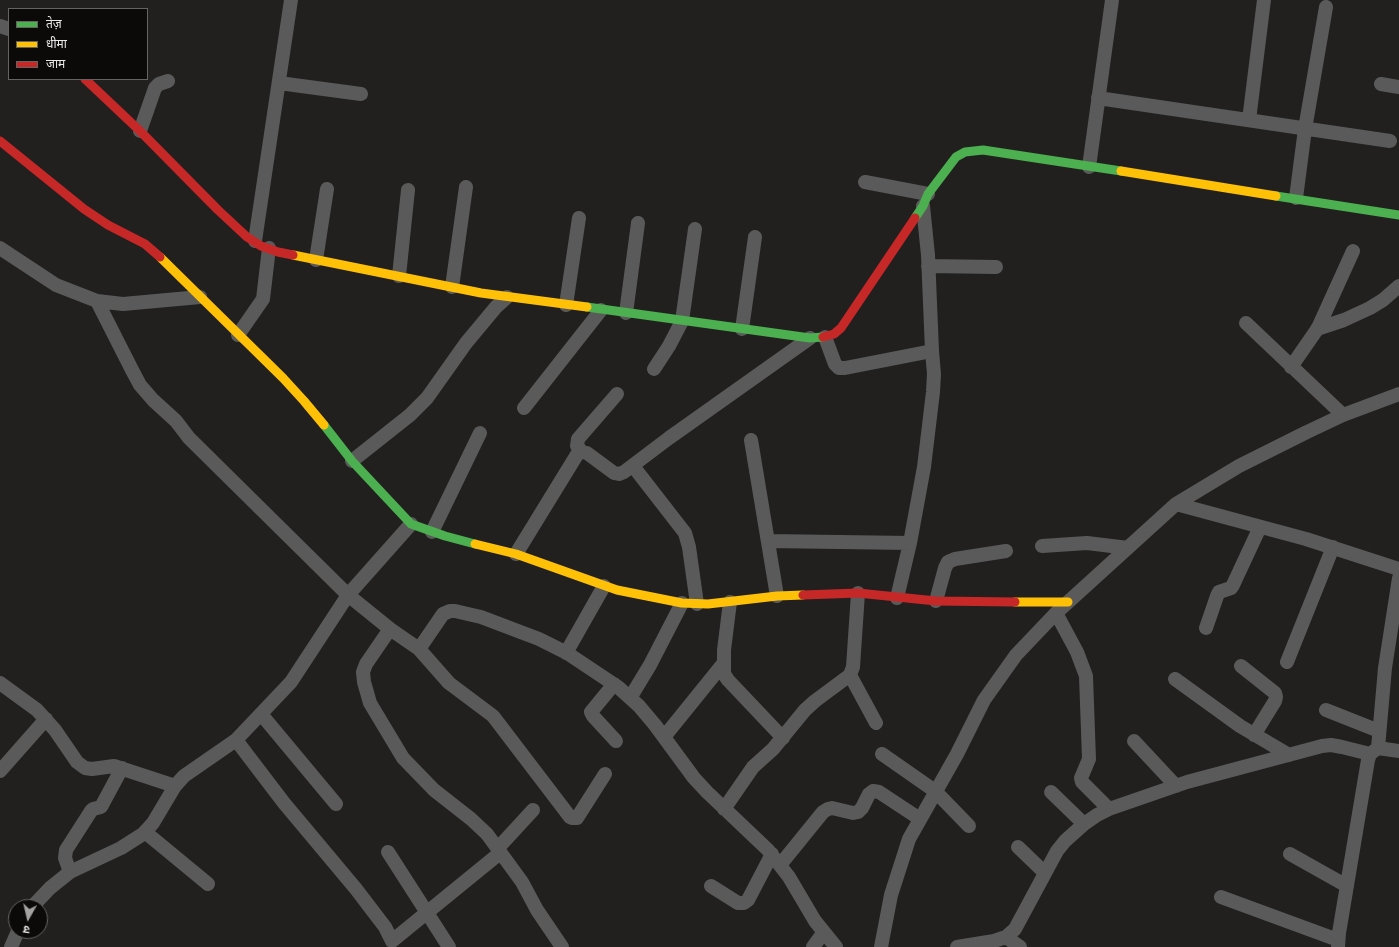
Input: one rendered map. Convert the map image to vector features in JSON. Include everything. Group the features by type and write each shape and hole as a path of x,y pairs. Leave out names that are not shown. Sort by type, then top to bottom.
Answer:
{"street":[{"path":"255,241 291,0"},
{"path":"1090,167 1112,0"},
{"path":"1249,120 1264,0"},
{"path":"1296,198 1305,128 1326,7"},
{"path":"86,80 140,131 218,210 247,236 278,252 507,297 810,338 825,338 834,334 841,328 956,157 965,152 983,150 1399,215"},
{"path":"140,131 155,88 159,84 168,81"},
{"path":"279,84 361,94"},
{"path":"1381,84 1399,87"},
{"path":"1098,98 1390,141"},
{"path":"0,141 88,212 155,252 283,378 304,401 352,461 410,524 432,532 516,554 617,590 682,603 697,604 730,602 777,596 858,593 936,601 1068,602"},
{"path":"865,182 926,200"},
{"path":"452,287 466,187"},
{"path":"316,260 327,189"},
{"path":"399,276 408,190"},
{"path":"897,598 910,543 924,467 934,374 926,200"},
{"path":"566,305 579,218"},
{"path":"626,313 638,223"},
{"path":"654,369 667,350 682,321 695,229"},
{"path":"742,329 755,237"},
{"path":"0,248 56,285 97,301 123,304 200,297"},
{"path":"238,335 263,299 269,248"},
{"path":"1291,367 1317,329 1353,251"},
{"path":"928,266 996,267"},
{"path":"1317,329 1344,320 1370,308 1383,300 1399,286"},
{"path":"352,461 410,415 427,398 466,343 496,307 507,297"},
{"path":"97,301 140,385 153,400 176,421 189,438 348,595 390,629 419,649 449,683 493,716 572,818 577,818 606,774"},
{"path":"524,408 601,310"},
{"path":"1246,323 1343,415"},
{"path":"617,394 578,439 577,446 582,452 587,453 614,473 618,474 633,466 669,438 810,338"},
{"path":"825,338 835,364 839,368 932,351"},
{"path":"881,947 891,895 904,853 910,840 935,791 957,754 984,700 996,680 1016,655 1056,613 1176,504 1239,466 1343,415 1399,394"},
{"path":"432,532 480,433"},
{"path":"750,440 777,596"},
{"path":"516,554 578,453 582,452"},
{"path":"633,466 685,533 689,547 697,604"},
{"path":"1176,504 1332,547 1399,569"},
{"path":"40,899 50,888 70,872 121,848 145,832 153,823 175,786 184,776 236,740 291,682 348,595 410,524"},
{"path":"1206,628 1219,592 1231,588 1233,585 1260,527"},
{"path":"768,541 910,543"},
{"path":"1042,546 1087,543 1128,548"},
{"path":"1287,662 1332,547"},
{"path":"936,601 948,562 955,559 1006,551"},
{"path":"1221,897 1338,943 1368,760 1374,751 1379,731 1385,668 1399,578"},
{"path":"566,653 604,586"},
{"path":"724,809 753,767 783,738 805,710 850,676 853,667 858,593"},
{"path":"730,602 723,664 724,674 783,738"},
{"path":"630,698 650,665 682,603"},
{"path":"419,649 440,617 450,611 481,617 539,639 566,653 614,684 640,706 694,778 776,860 815,921 836,947"},
{"path":"1056,613 1077,652 1086,676 1089,759 1081,778 1082,782 1109,809"},
{"path":"390,629 362,672 370,703 403,758 434,790 481,827 522,882 536,910 562,947"},
{"path":"664,737 723,664"},
{"path":"1241,666 1275,693 1276,697 1276,701 1254,734"},
{"path":"850,676 876,723"},
{"path":"1175,679 1254,734 1289,755"},
{"path":"0,683 37,710 55,730 77,762 85,768 92,769 114,766 175,786"},
{"path":"614,684 591,712 616,741"},
{"path":"1326,710 1379,731"},
{"path":"261,714 336,804"},
{"path":"0,771 46,719"},
{"path":"236,740 284,803 356,889 384,927 394,944 427,912 463,884 499,851 533,810"},
{"path":"1134,741 1176,786"},
{"path":"956,947 994,941 1006,937 1015,929 1057,851 1065,841 1084,824 1109,809 1176,786 1331,745 1374,751 1399,751"},
{"path":"882,754 935,791 969,826"},
{"path":"70,872 65,858 66,850 91,811 101,807 122,768"},
{"path":"711,886 738,903 744,903 748,900 776,860 823,812 832,808 853,813 858,812 862,808 869,794 873,791 879,792 920,819"},
{"path":"1051,792 1084,824"},
{"path":"145,832 208,884"},
{"path":"1018,847 1046,873"},
{"path":"388,852 448,947"},
{"path":"1290,854 1347,886"},
{"path":"813,947 824,932"},
{"path":"1006,937 1020,947"}],"traffic: fast":[{"path":"915,218 923,206 928,194 956,157 965,152 983,150 1121,171"},
{"path":"1276,196 1399,215"},
{"path":"587,307 810,338 823,337"},
{"path":"324,425 352,461 411,524 445,536 475,544"}],"traffic: slow":[{"path":"1121,171 1276,196"},
{"path":"293,255 481,293 587,307"},
{"path":"160,257 283,378 324,425"},
{"path":"475,544 516,554 617,590 682,603 708,604 777,596 803,595"},
{"path":"1015,602 1068,602"}],"traffic: jam":[{"path":"86,80 247,237 261,246 293,255"},
{"path":"0,141 84,209 108,225 145,244 160,257"},
{"path":"823,337 834,334 841,328 915,218"},
{"path":"803,595 858,593 936,601 1015,602"}]}
